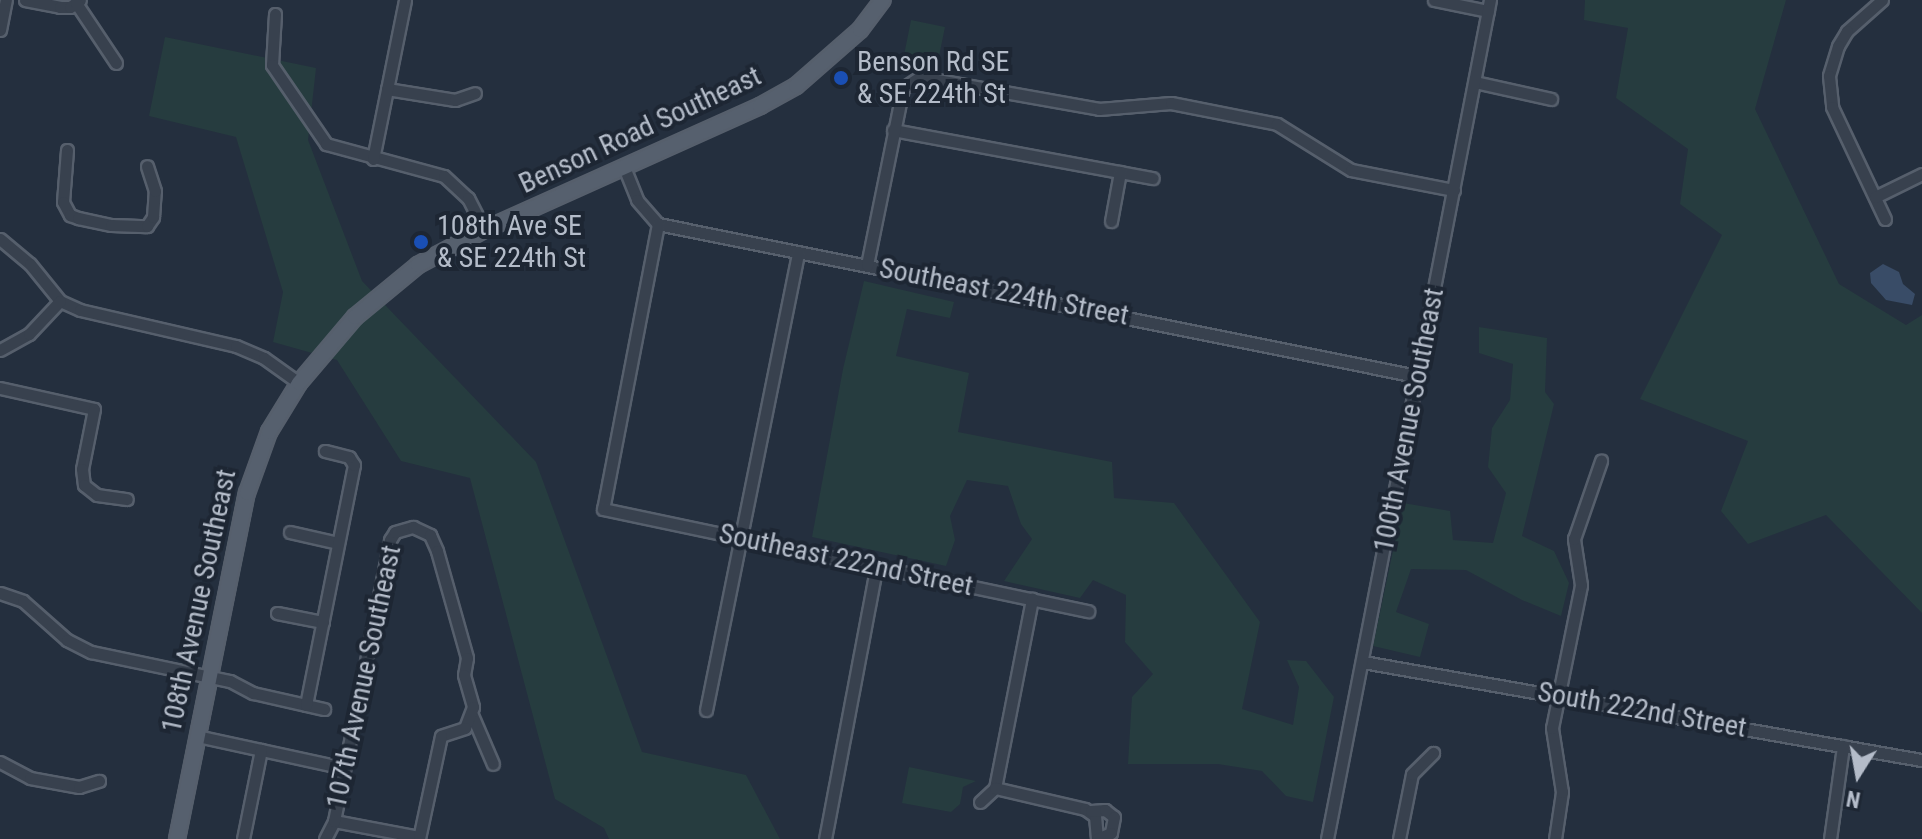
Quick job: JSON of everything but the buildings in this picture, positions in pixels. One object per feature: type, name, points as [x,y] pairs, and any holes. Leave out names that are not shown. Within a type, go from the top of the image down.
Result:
[{"type":"main road","name":"Benson Road Southeast","points":[[299,383],[385,289],[426,260],[484,230],[796,86],[860,30],[883,0]]},
{"type":"main road","name":"108th Avenue Southeast","points":[[177,839],[235,540],[256,461],[299,383]]},
{"type":"street","points":[[0,30],[6,0]]},
{"type":"street","points":[[25,0],[60,7],[78,2],[116,63]]},
{"type":"street","points":[[373,159],[405,0]]},
{"type":"street","points":[[1434,0],[1489,5]]},
{"type":"street","points":[[1882,0],[1847,31],[1835,53],[1829,76],[1832,107],[1885,219]]},
{"type":"street","name":"100th Avenue Southeast","points":[[1327,839],[1489,5]]},
{"type":"street","points":[[275,14],[272,65],[319,137],[337,150],[430,171],[453,181],[468,198],[484,230]]},
{"type":"street","points":[[867,265],[903,88],[913,78],[926,76],[1099,109],[1171,103],[1277,124],[1351,170],[1454,190]]},
{"type":"street","points":[[1475,82],[1551,99]]},
{"type":"street","points":[[387,89],[455,100],[475,93]]},
{"type":"street","points":[[893,130],[1153,178]]},
{"type":"street","points":[[67,150],[64,208],[78,218],[111,225],[139,228],[151,222],[155,191],[147,166]]},
{"type":"street","points":[[624,167],[637,200],[658,224]]},
{"type":"street","points":[[1111,221],[1120,172]]},
{"type":"street","points":[[1875,197],[1922,174]]},
{"type":"street","name":"Southeast 224th Street","points":[[658,224],[1416,376]]},
{"type":"street","name":"Southeast 222nd Street","points":[[658,224],[603,509],[1088,611]]},
{"type":"street","points":[[0,239],[15,248],[60,301],[101,317],[236,346],[264,358],[299,383]]},
{"type":"street","points":[[706,710],[798,252]]},
{"type":"street","points":[[0,350],[29,334],[60,301]]},
{"type":"street","points":[[0,388],[94,409],[82,469],[84,485],[97,495],[127,499]]},
{"type":"street","points":[[306,705],[354,465],[349,457],[325,451]]},
{"type":"street","points":[[1555,839],[1562,792],[1552,734],[1557,695],[1581,585],[1574,547],[1575,529],[1596,483],[1601,461]]},
{"type":"street","name":"107th Avenue Southeast","points":[[325,839],[334,821],[390,540],[395,532],[413,527],[430,535],[437,551],[467,658],[464,675],[473,707],[472,715]]},
{"type":"street","points":[[290,532],[338,543]]},
{"type":"street","points":[[825,839],[877,565]]},
{"type":"street","points":[[0,593],[23,601],[67,640],[91,652],[230,681],[253,693],[324,709]]},
{"type":"street","points":[[980,802],[995,788],[1032,599]]},
{"type":"street","points":[[277,613],[323,622]]},
{"type":"street","name":"South 222nd Street","points":[[1363,662],[1921,760]]},
{"type":"street","points":[[472,715],[493,764]]},
{"type":"street","points":[[334,821],[419,838],[441,736],[465,728],[472,715]]},
{"type":"street","points":[[197,736],[344,768]]},
{"type":"street","points":[[1830,839],[1843,746]]},
{"type":"street","points":[[243,839],[261,750]]},
{"type":"street","points":[[1399,839],[1412,774],[1433,753]]},
{"type":"street","points":[[0,762],[30,778],[79,787],[99,781]]},
{"type":"street","points":[[995,788],[1094,816],[1105,810],[1114,817],[1111,833],[1097,839],[1094,816]]},
{"type":"green space","points":[[1585,0],[1786,0],[1755,109],[1839,284],[1906,325],[1922,315],[1922,613],[1826,515],[1748,544],[1721,511],[1748,441],[1640,399],[1722,235],[1680,204],[1688,149],[1616,98],[1628,28],[1584,20]]},
{"type":"green space","points":[[911,20],[945,27],[937,66],[918,62],[902,65]]},
{"type":"green space","points":[[165,37],[316,68],[308,140],[362,281],[536,462],[642,752],[746,775],[780,839],[609,839],[604,828],[555,799],[470,478],[401,461],[337,360],[273,342],[283,292],[236,137],[149,116]]},
{"type":"green space","points":[[864,281],[954,302],[950,318],[907,309],[896,356],[969,373],[958,432],[1112,462],[1114,498],[1174,503],[1260,622],[1242,709],[1293,725],[1299,687],[1287,660],[1306,661],[1334,697],[1313,802],[1286,796],[1262,771],[1218,764],[1128,764],[1132,697],[1153,674],[1125,642],[1126,595],[1093,580],[1080,598],[1004,581],[1032,539],[1021,524],[1008,486],[967,480],[950,516],[955,540],[946,566],[812,537],[843,369]]},
{"type":"green space","points":[[1479,327],[1547,338],[1545,392],[1554,404],[1522,536],[1554,551],[1569,583],[1561,616],[1522,600],[1466,570],[1411,569],[1396,612],[1429,624],[1420,657],[1373,646],[1403,503],[1450,511],[1453,540],[1493,543],[1506,493],[1488,467],[1492,428],[1510,400],[1513,364],[1479,353]]},
{"type":"green space","points":[[909,767],[976,781],[963,787],[960,804],[951,812],[902,803]]},
{"type":"water","points":[[1883,264],[1899,272],[1903,284],[1915,294],[1912,305],[1886,300],[1871,283],[1870,273]]},
{"type":"place","name":"Benson Rd SE & SE 224th St","points":[[841,78]]},
{"type":"place","name":"108th Ave SE & SE 224th St","points":[[421,242]]}]
